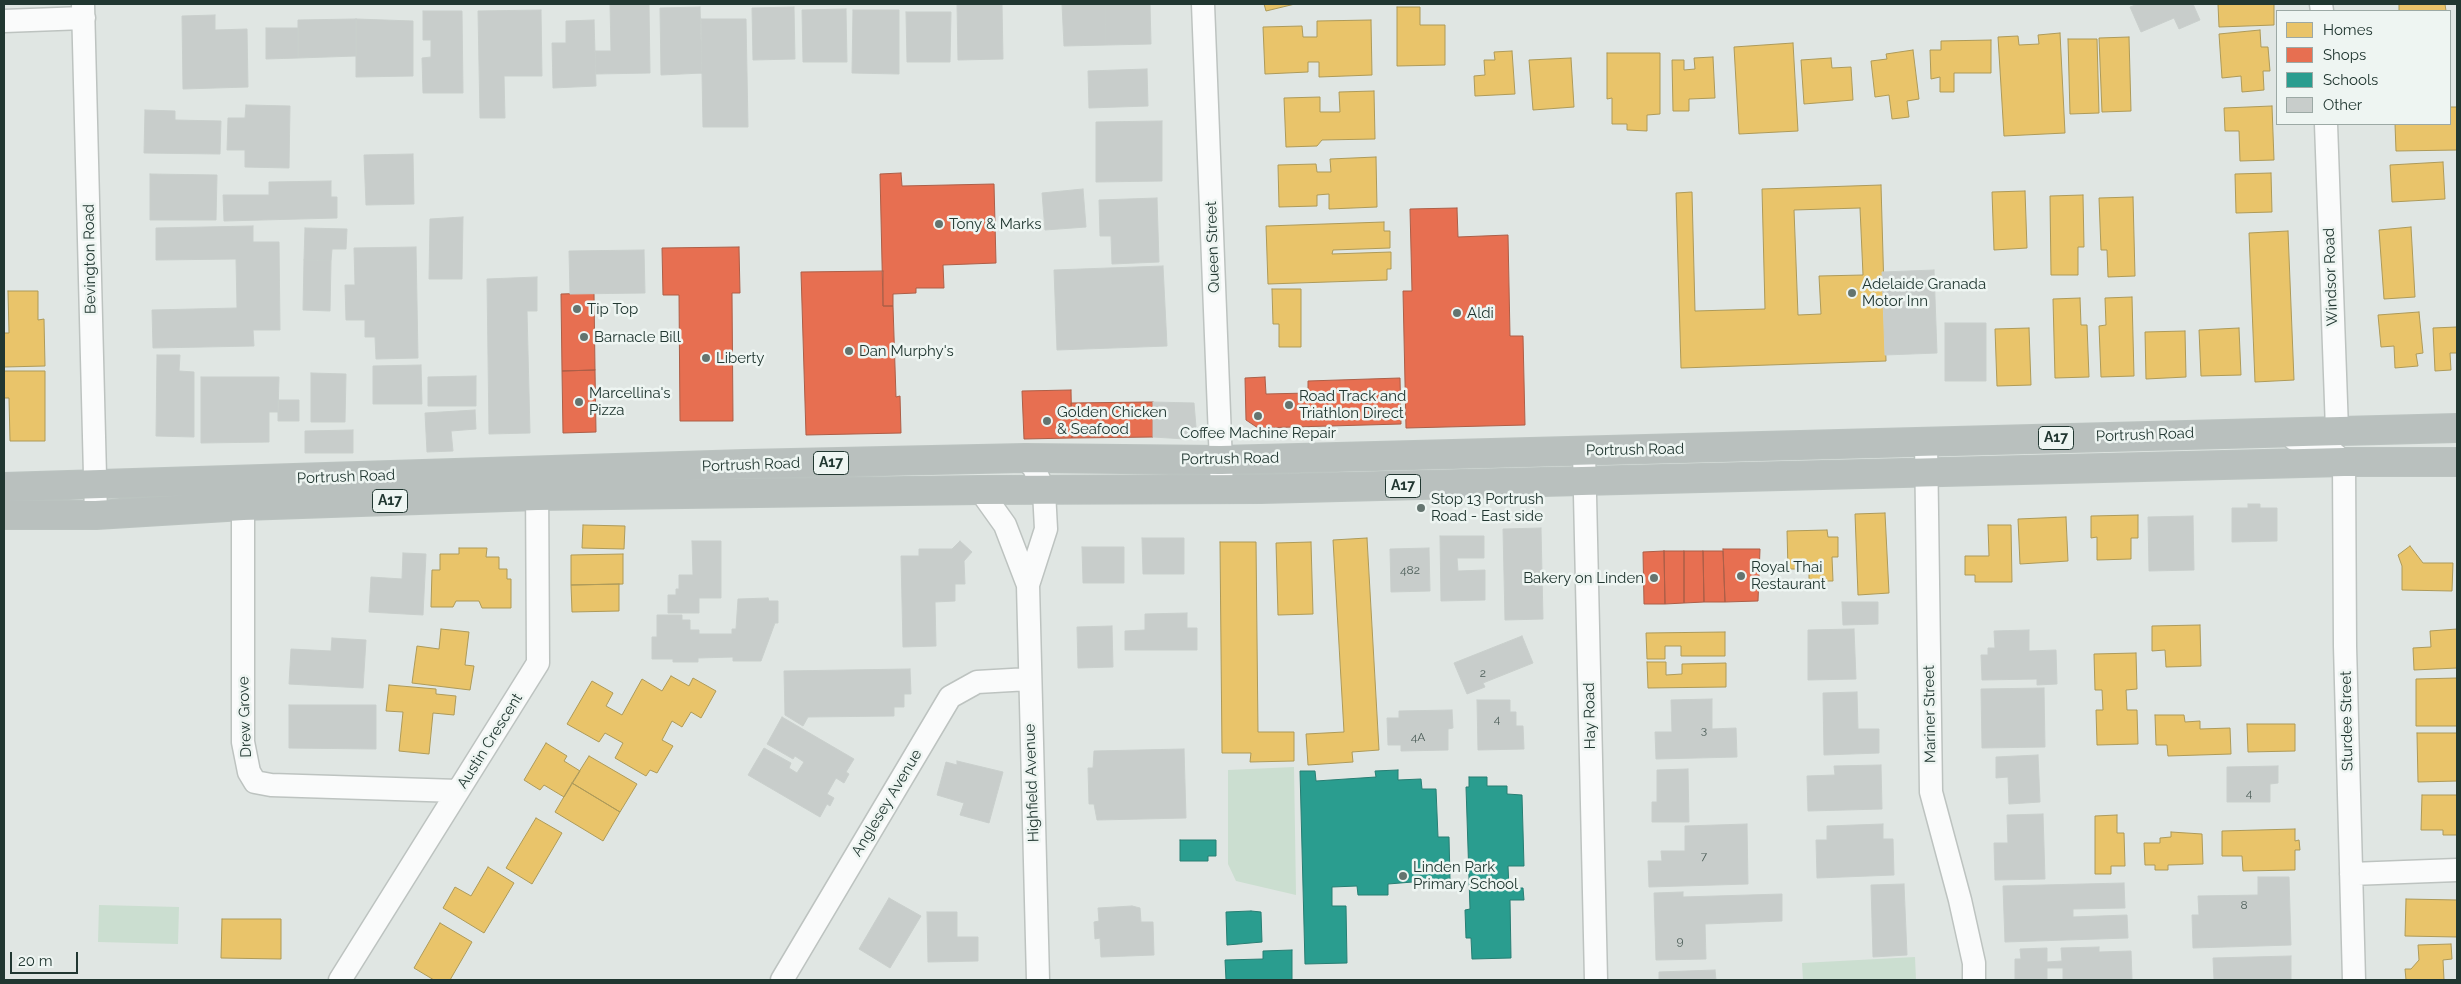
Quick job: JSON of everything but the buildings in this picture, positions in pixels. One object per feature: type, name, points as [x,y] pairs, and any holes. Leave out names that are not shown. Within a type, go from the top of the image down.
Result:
[{"type":"highway","name":"Portrush Road","points":[[4,515],[96,515],[537,484],[1025,458],[1222,460],[2238,432],[2457,428]]},
{"type":"highway","points":[[2344,462],[2368,440],[2392,429]]},
{"type":"highway","name":"Portrush Road","points":[[4,487],[96,484],[537,484],[1044,491],[1585,482],[2344,462],[2457,462]]},
{"type":"street","name":"Queen Street","points":[[1203,4],[1222,489]]},
{"type":"street","points":[[4,20],[84,11]]},
{"type":"street","name":"Bevington Road","points":[[84,11],[96,515]]},
{"type":"street","name":"Windsor Road","points":[[2326,125],[2337,430]]},
{"type":"street","points":[[2238,432],[2312,441],[2326,447],[2344,462]]},
{"type":"street","name":"Mariner Street","points":[[1926,442],[1931,792],[1960,900],[1974,963],[1974,980]]},
{"type":"street","name":"Hay Road","points":[[1584,451],[1596,980]]},
{"type":"street","name":"Highfield Avenue","points":[[1025,458],[1034,468],[1044,491],[1046,529],[1028,585],[1038,980]]},
{"type":"street","name":"Sturdee Street","points":[[2344,462],[2345,646],[2354,980]]},
{"type":"street","name":"Austin Crescent","points":[[340,980],[538,663],[537,484]]},
{"type":"street","name":"Highfield Avenue","points":[[980,490],[1005,525],[1028,585]]},
{"type":"street","name":"Drew Grove","points":[[243,506],[243,742],[249,772],[255,782],[271,785],[458,792]]},
{"type":"street","name":"Anglesey Avenue","points":[[782,980],[950,697],[977,682],[1029,679]]},
{"type":"street","points":[[2351,874],[2457,870]]},
{"type":"green space","points":[[1294,767],[1296,895],[1236,881],[1228,864],[1228,770]]},
{"type":"green space","points":[[99,905],[179,907],[178,944],[98,942]]},
{"type":"green space","points":[[1915,957],[1916,980],[1803,980],[1802,963]]},
{"type":"place","name":"Tony & Marks","points":[[939,224]]},
{"type":"place","name":"Adelaide Granada Motor Inn","points":[[1852,293]]},
{"type":"place","name":"Tip Top","points":[[577,309]]},
{"type":"place","name":"Aldi","points":[[1457,313]]},
{"type":"place","name":"Barnacle Bill","points":[[584,337]]},
{"type":"place","name":"Dan Murphy's","points":[[849,351]]},
{"type":"place","name":"Liberty","points":[[706,358]]},
{"type":"place","name":"Marcellina's Pizza","points":[[579,402]]},
{"type":"place","name":"Road Track and Triathlon Direct","points":[[1289,405]]},
{"type":"place","name":"Coffee Machine Repair","points":[[1258,416]]},
{"type":"place","name":"Golden Chicken & Seafood","points":[[1047,421]]},
{"type":"place","name":"Stop 13 Portrush Road - East side","points":[[1421,508]]},
{"type":"place","name":"Royal Thai Restaurant","points":[[1741,576]]},
{"type":"place","name":"Bakery on Linden","points":[[1654,578]]},
{"type":"place","name":"Linden Park Primary School","points":[[1403,876]]}]
